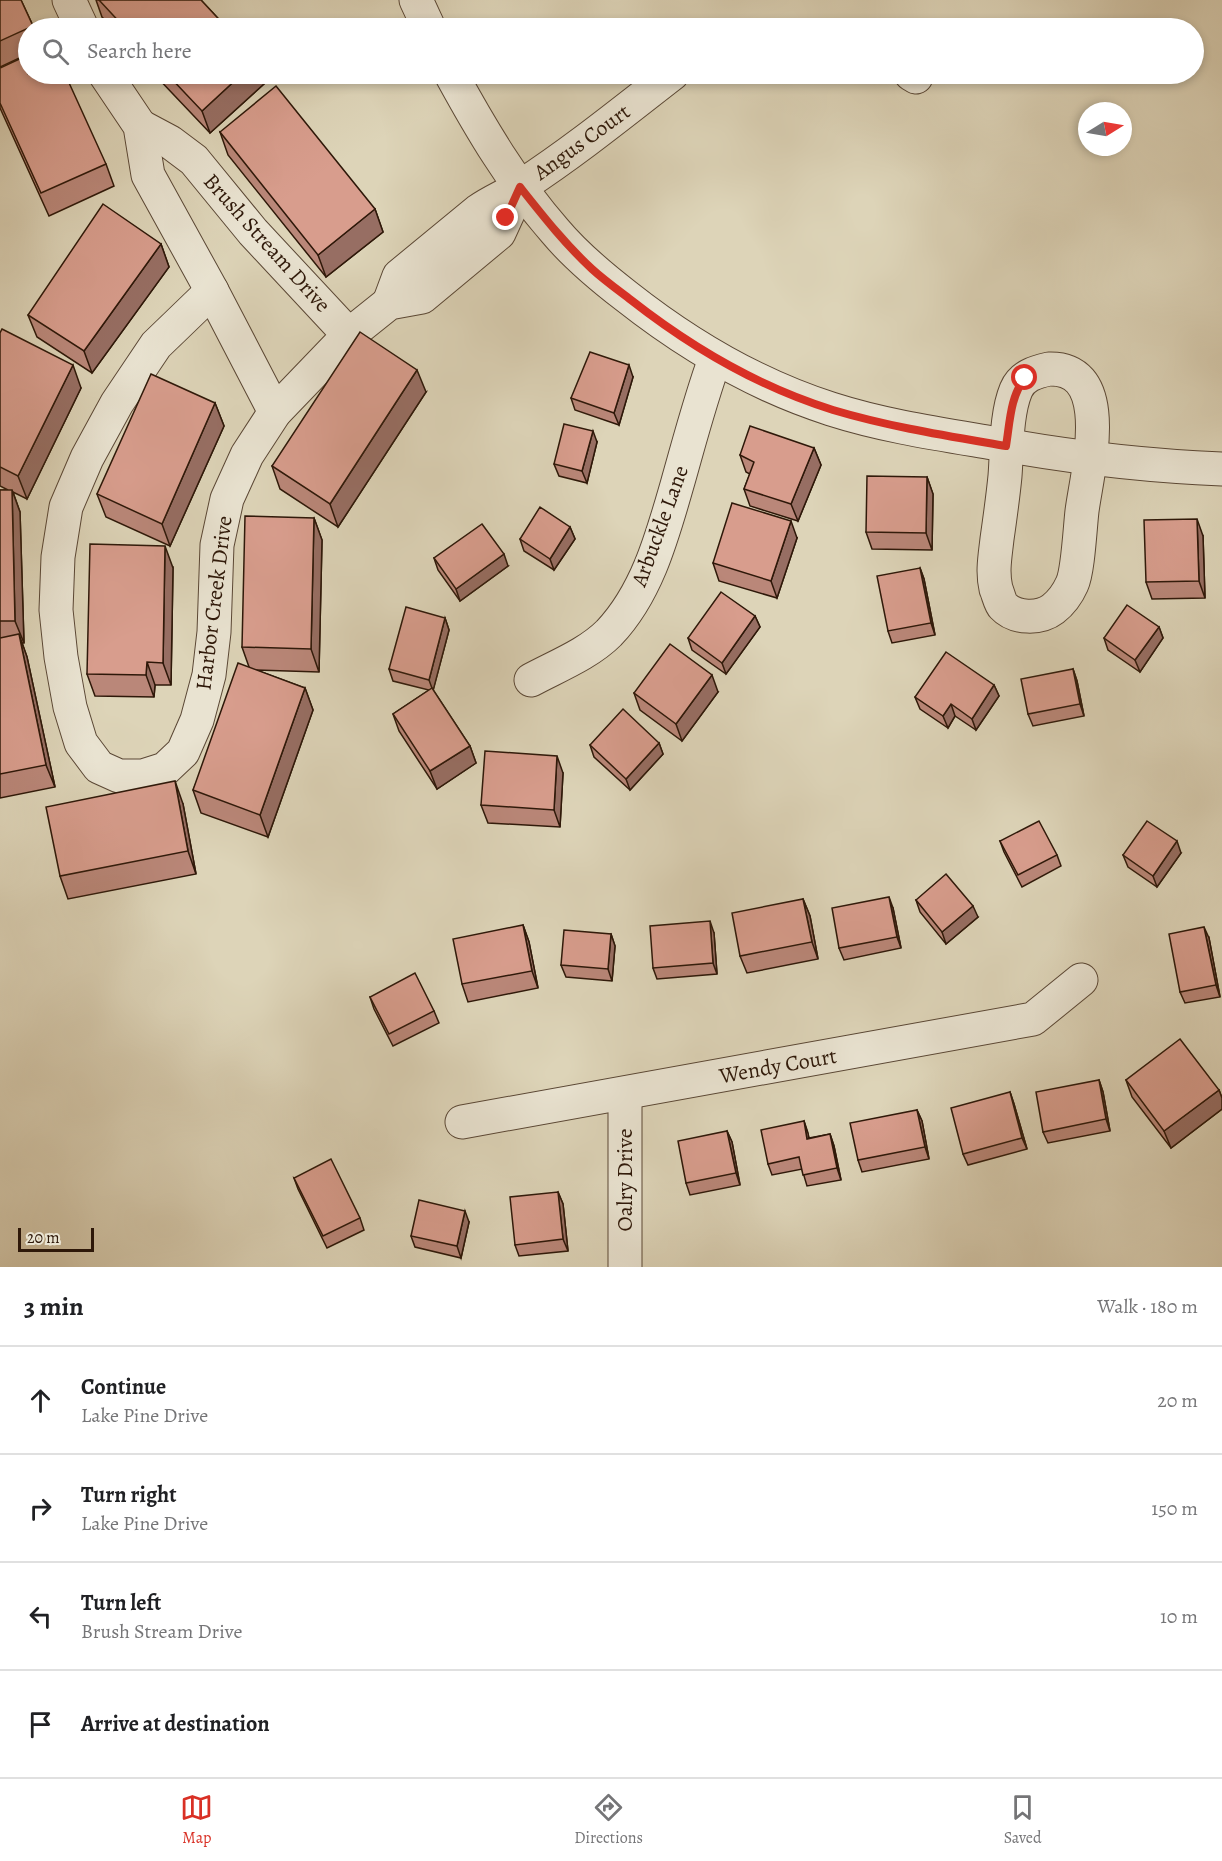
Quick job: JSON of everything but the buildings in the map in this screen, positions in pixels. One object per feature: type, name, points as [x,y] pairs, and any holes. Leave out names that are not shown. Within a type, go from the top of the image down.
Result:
[{"type":"street","points":[[69,0],[77,18]]},
{"type":"street","points":[[416,0],[424,18]]},
{"type":"street","name":"Brush Stream Drive","points":[[112,84],[140,126],[148,175],[275,412]]},
{"type":"street","points":[[456,84],[480,127],[520,187],[555,231],[593,271],[654,318],[715,359],[798,398],[833,410],[902,428],[1090,459],[1222,469]]},
{"type":"street","name":"Angus Court","points":[[520,187],[610,123],[659,84]]},
{"type":"street","name":"Brush Stream Drive","points":[[140,126],[170,142],[194,160],[253,232],[350,335]]},
{"type":"street","points":[[350,335],[389,303],[399,276],[478,211],[520,187]]},
{"type":"street","name":"Harbor Creek Drive","points":[[212,291],[156,345],[117,403],[87,458],[66,507],[58,557],[56,610],[70,707],[81,743],[99,767],[119,776],[143,776],[165,769],[183,752],[197,720],[209,675],[214,632],[217,545],[226,499],[247,455],[275,412],[350,335]]},
{"type":"street","name":"Arbuckle Lane","points":[[531,680],[586,651],[607,635],[627,612],[650,568],[666,522],[715,359]]},
{"type":"street","points":[[1061,369],[1075,376],[1083,385],[1093,413],[1090,459],[1074,581],[1064,599],[1052,611],[1033,617],[1018,615],[1003,606],[996,589],[993,567],[1005,476],[1006,446],[1012,404],[1017,389],[1025,378],[1034,372],[1061,369]]},
{"type":"street","name":"Wendy Court","points":[[462,1122],[1033,1019],[1081,980]]},
{"type":"street","name":"Oalry Drive","points":[[625,1094],[625,1267]]},
{"type":"route","points":[[506,218],[520,187],[555,231],[593,271],[654,318],[715,359],[798,398],[833,410],[902,428],[1006,446],[1012,404],[1017,389],[1025,378]]}]
